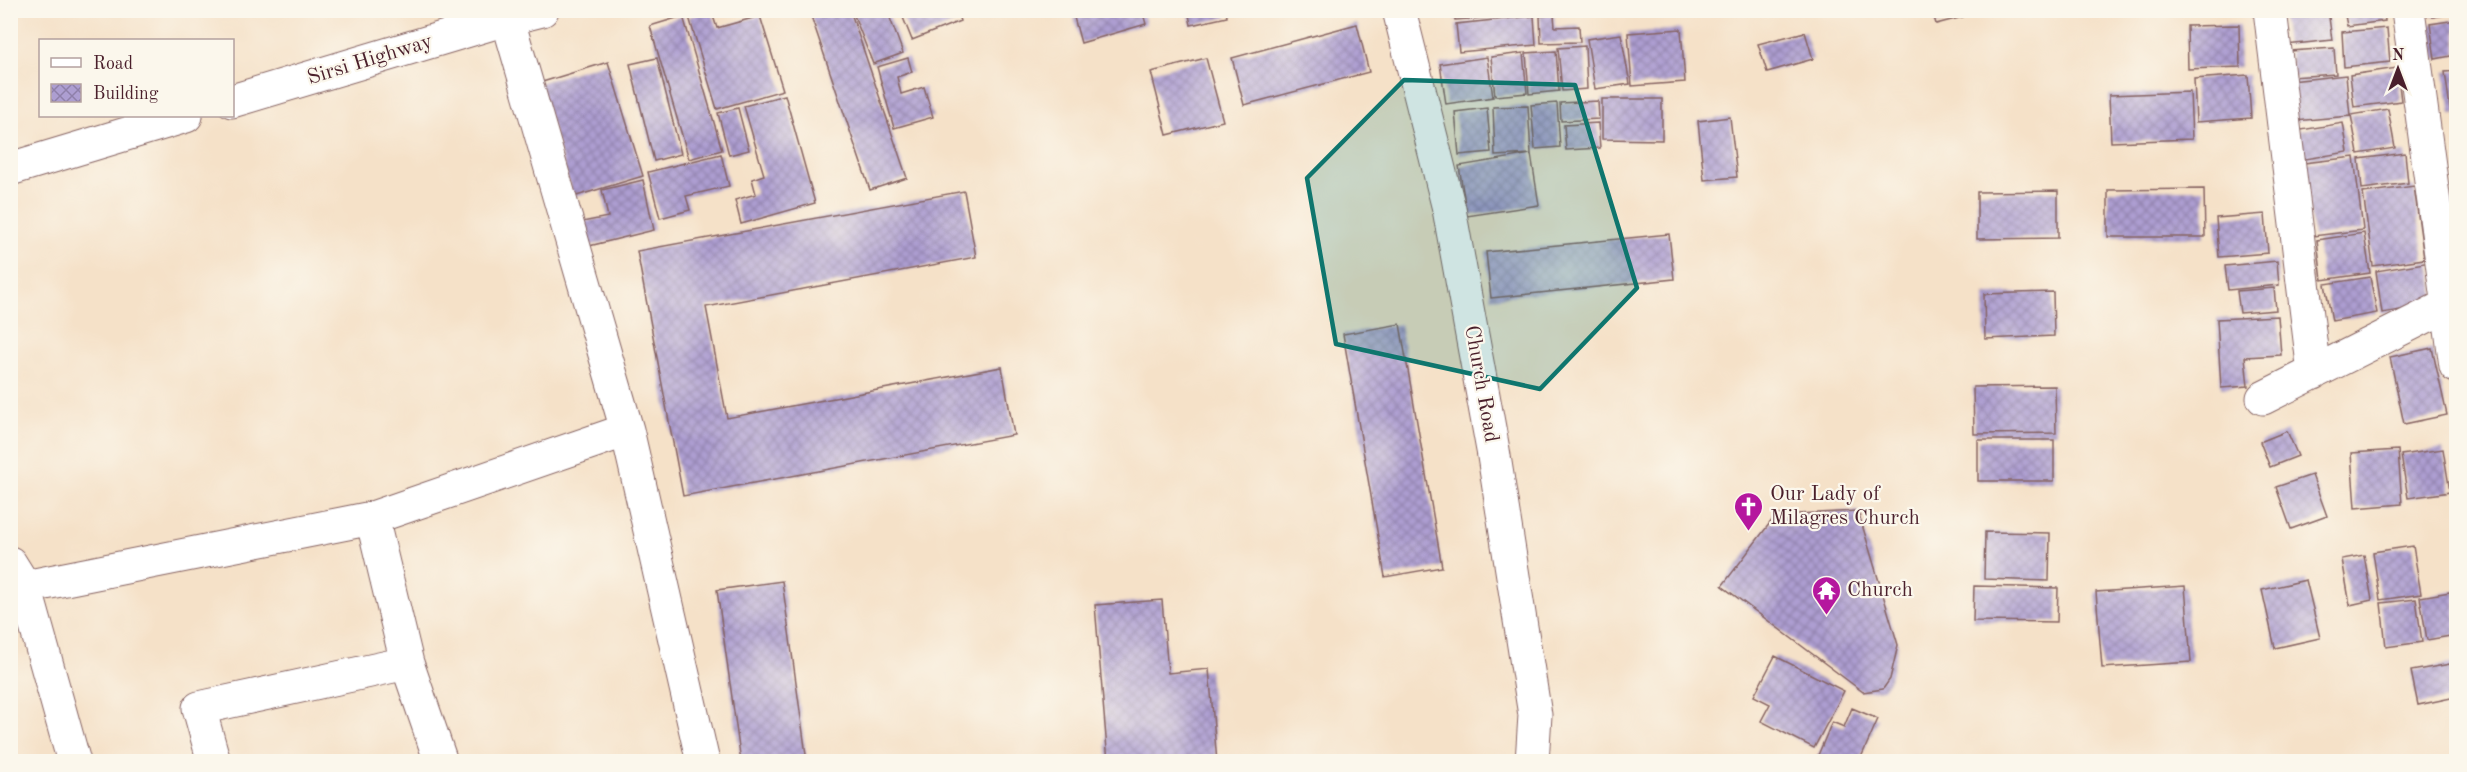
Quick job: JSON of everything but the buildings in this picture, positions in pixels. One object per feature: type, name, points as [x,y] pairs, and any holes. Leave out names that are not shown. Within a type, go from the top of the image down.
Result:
[{"type":"street","name":"Sirsi Highway","points":[[234,100],[506,14],[542,10]]},
{"type":"street","name":"Church Road","points":[[1399,10],[1449,210],[1488,427],[1534,715],[1532,762]]},
{"type":"street","points":[[2270,10],[2314,373]]},
{"type":"street","points":[[2408,10],[2452,303],[2457,366]]},
{"type":"street","points":[[506,14],[627,430],[704,762]]},
{"type":"street","points":[[10,169],[183,117]]},
{"type":"street","points":[[2263,398],[2452,303]]},
{"type":"street","points":[[74,762],[18,575],[372,518],[627,430]]},
{"type":"street","points":[[372,518],[408,663],[441,762]]},
{"type":"street","points":[[214,762],[199,708],[408,663]]},
{"type":"highlighted area","points":[[1404,80],[1575,85],[1637,288],[1540,389],[1336,344],[1307,178]]},
{"type":"place","name":"Our Lady of Milagres Church","points":[[1749,532]]},
{"type":"place","name":"Church","points":[[1826,616]]}]
